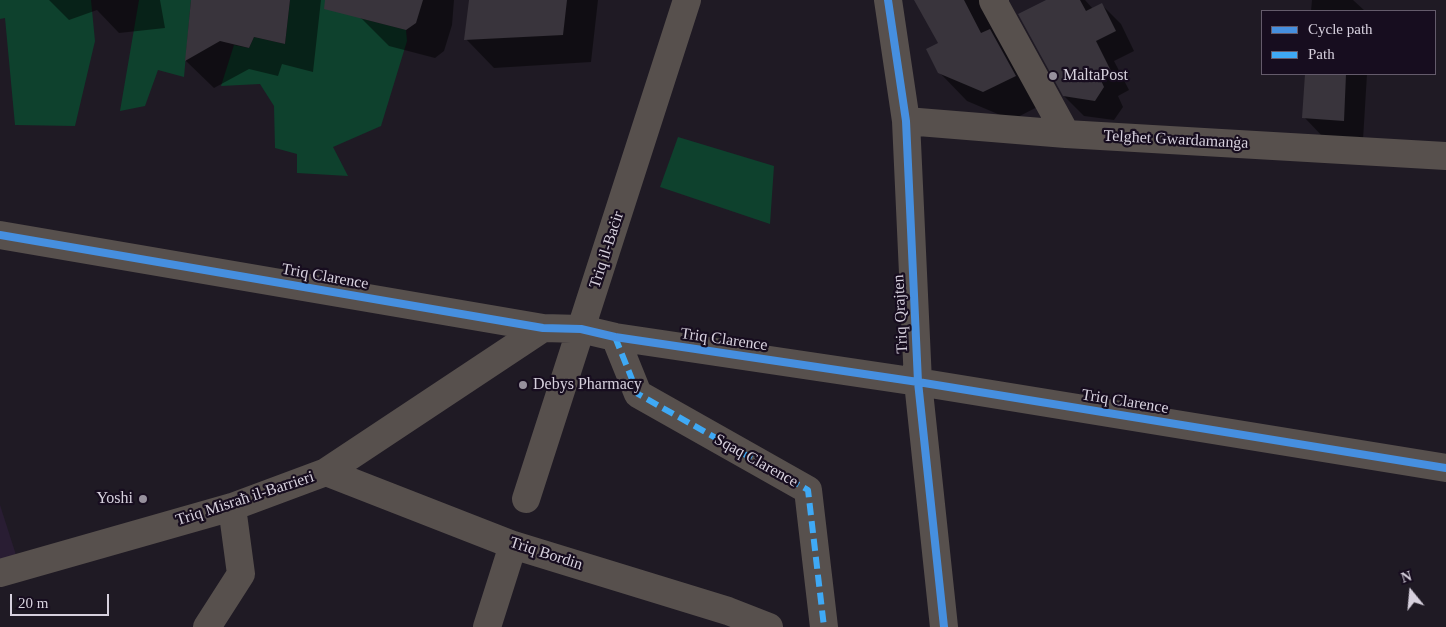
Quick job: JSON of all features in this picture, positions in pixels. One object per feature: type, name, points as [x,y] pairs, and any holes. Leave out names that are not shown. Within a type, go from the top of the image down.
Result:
[{"type":"street","name":"Triq il-Baċir","points":[[526,500],[687,0]]},
{"type":"street","name":"Triq Qrajten","points":[[888,0],[906,121],[918,382],[944,627]]},
{"type":"street","points":[[995,0],[993,1],[1066,134]]},
{"type":"street","name":"Telgħet Gwardamanġa","points":[[906,121],[1066,134],[1446,156]]},
{"type":"street","name":"Triq Clarence","points":[[0,235],[543,328],[581,330],[615,337],[918,382],[1446,468]]},
{"type":"street","name":"Triq Misraħ il-Barrieri","points":[[0,573],[232,507],[326,472],[543,328]]},
{"type":"street","name":"Sqaq Clarence","points":[[615,337],[638,394],[808,490],[824,627]]},
{"type":"street","name":"Triq Bordin","points":[[326,472],[513,545],[726,619],[769,627]]},
{"type":"street","points":[[207,627],[241,574],[232,507]]},
{"type":"street","points":[[487,627],[513,545]]},
{"type":"shaded area","points":[[0,505],[17,558],[0,563]]},
{"type":"green space","points":[[0,0],[91,0],[95,41],[75,126],[15,125],[5,18],[0,19]]},
{"type":"green space","points":[[139,0],[191,0],[184,77],[158,70],[145,106],[120,111]]},
{"type":"green space","points":[[290,0],[362,0],[360,18],[406,30],[407,41],[381,126],[333,147],[348,176],[297,173],[297,154],[275,148],[274,106],[260,84],[221,86],[234,45],[249,48],[254,37],[285,44]]},
{"type":"green space","points":[[678,137],[774,166],[770,224],[660,187]]},
{"type":"building","points":[[191,0],[290,0],[285,44],[254,37],[249,48],[220,41],[185,61]]},
{"type":"building","points":[[325,0],[423,0],[416,23],[406,30],[324,9]]},
{"type":"building","points":[[469,0],[567,0],[563,35],[464,40]]},
{"type":"building","points":[[914,0],[964,0],[981,33],[990,29],[1016,76],[983,92],[938,73],[926,49],[938,43]]},
{"type":"building","points":[[1046,0],[1080,0],[1086,11],[1102,3],[1116,31],[1096,41],[1111,71],[1099,76],[1104,87],[1095,101],[1063,96],[1018,14]]},
{"type":"building","points":[[1305,75],[1346,75],[1344,121],[1302,118]]},
{"type":"marked path","points":[[615,337],[638,394],[808,490],[824,627]]},
{"type":"cycle path","points":[[888,0],[906,121],[918,382],[944,627]]},
{"type":"cycle path","points":[[0,235],[543,328],[581,329],[615,337],[918,382],[1446,468]]},
{"type":"place","name":"MaltaPost","points":[[1053,76]]},
{"type":"place","name":"Debys Pharmacy","points":[[523,385]]},
{"type":"place","name":"Yoshi","points":[[143,499]]}]
